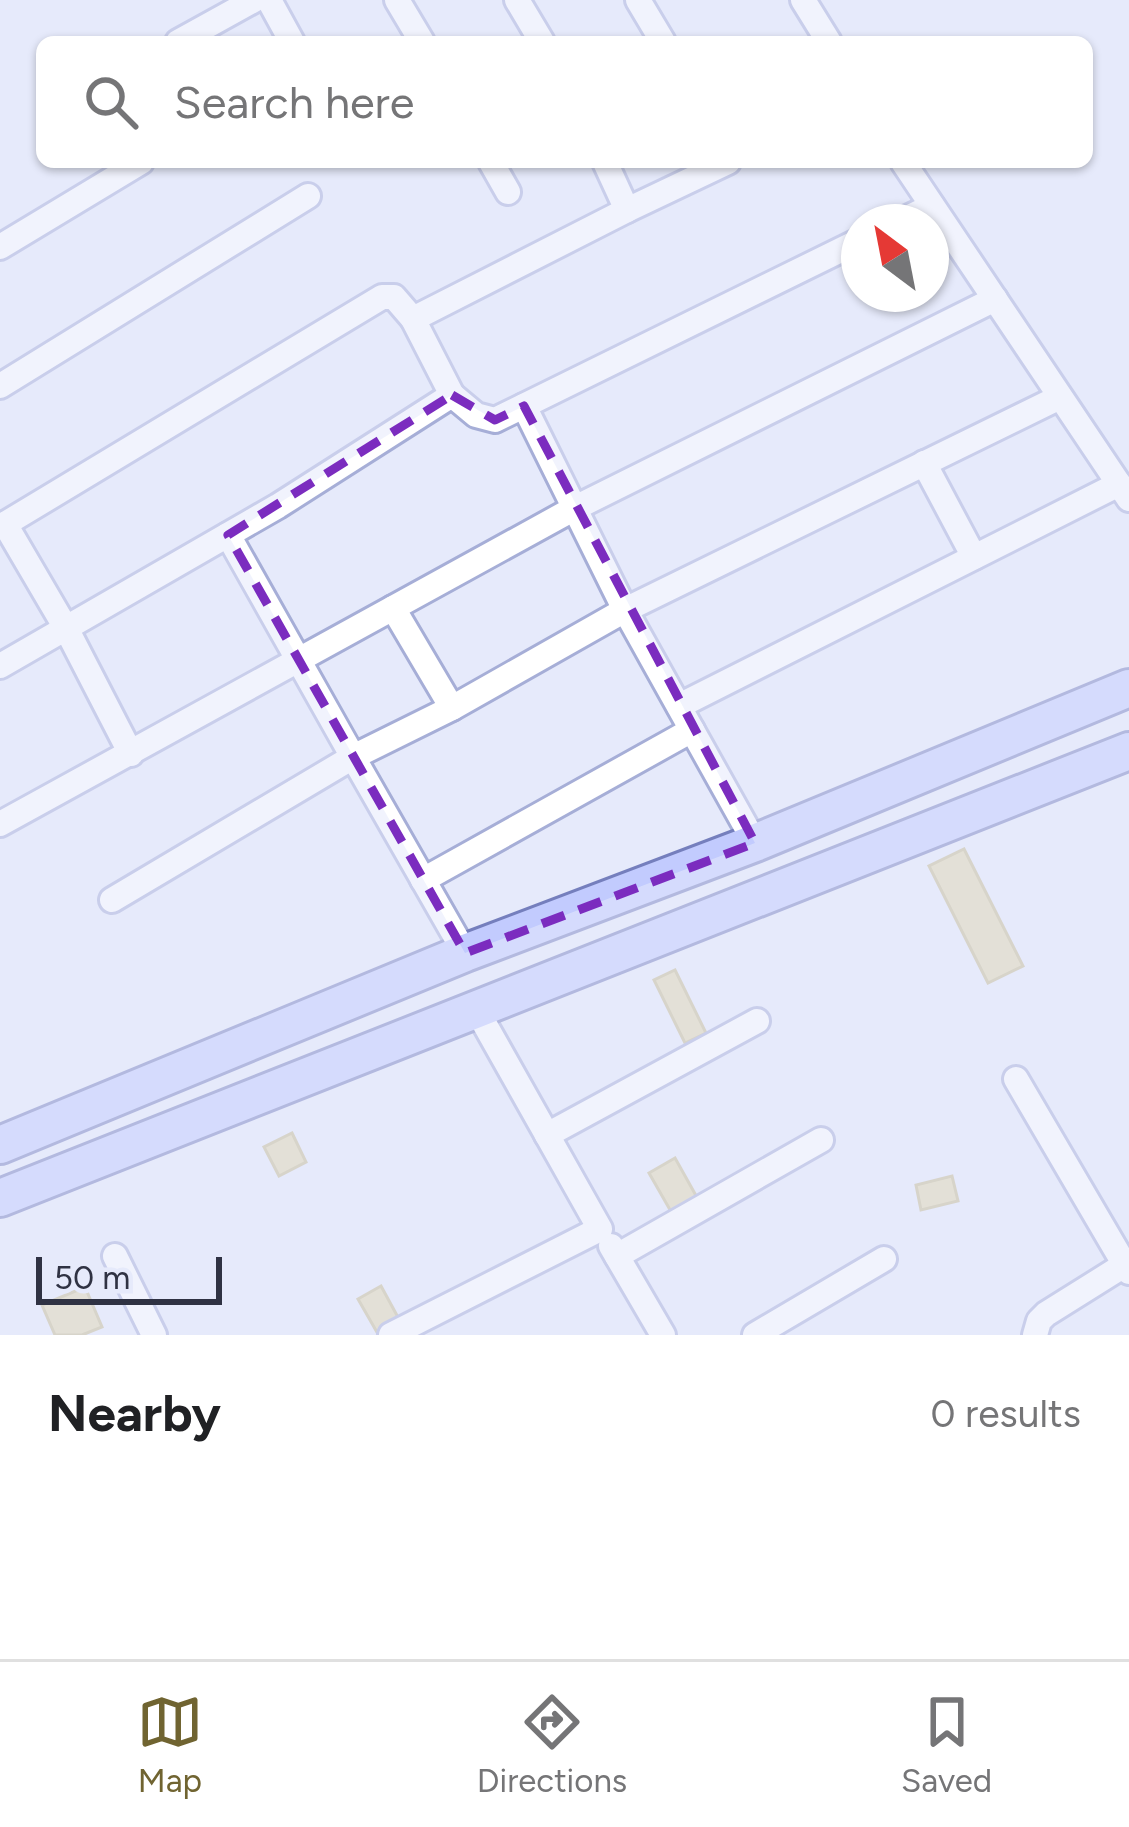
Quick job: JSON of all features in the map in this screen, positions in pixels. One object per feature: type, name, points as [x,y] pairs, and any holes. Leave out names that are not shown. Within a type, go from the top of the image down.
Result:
[{"type":"main road","points":[[0,1145],[1129,688]]},
{"type":"main road","points":[[0,1198],[1129,751]]},
{"type":"street","points":[[189,36],[254,0]]},
{"type":"street","points":[[269,0],[289,36]]},
{"type":"street","points":[[398,0],[419,36]]},
{"type":"street","points":[[517,0],[538,36]]},
{"type":"street","points":[[638,0],[659,36]]},
{"type":"street","points":[[803,0],[825,36]]},
{"type":"street","points":[[0,248],[131,168]]},
{"type":"street","points":[[494,168],[508,192]]},
{"type":"street","points":[[608,168],[627,210]]},
{"type":"street","points":[[413,319],[715,168]]},
{"type":"street","points":[[907,168],[931,204]]},
{"type":"street","points":[[0,386],[308,196]]},
{"type":"street","points":[[679,706],[974,557],[1124,491],[949,232]]},
{"type":"street","points":[[131,754],[67,630],[2,526],[382,297],[394,297],[413,319],[452,395],[476,415],[495,420],[841,250]]},
{"type":"street","points":[[0,824],[575,508],[994,299]]},
{"type":"street","points":[[0,666],[228,535],[452,395]]},
{"type":"street","points":[[112,900],[353,757],[452,708],[625,610],[1060,397]]},
{"type":"street","points":[[524,406],[625,610],[755,843]]},
{"type":"street","points":[[924,463],[974,557]]},
{"type":"street","points":[[228,535],[465,953]]},
{"type":"street","points":[[393,608],[452,708]]},
{"type":"street","points":[[423,880],[692,730]]},
{"type":"street","points":[[475,1007],[663,1335]]},
{"type":"street","points":[[548,1135],[758,1021]]},
{"type":"street","points":[[1016,1079],[1128,1267],[1046,1314],[1035,1335]]},
{"type":"street","points":[[617,1256],[820,1140]]},
{"type":"street","points":[[391,1335],[600,1229]]},
{"type":"street","points":[[115,1256],[154,1335]]},
{"type":"street","points":[[755,1335],[884,1258]]},
{"type":"highlighted area","points":[[452,395],[495,420],[524,406],[755,843],[465,953],[228,535]]},
{"type":"building","points":[[964,849],[1023,966],[988,983],[929,866]]},
{"type":"building","points":[[675,970],[706,1033],[685,1043],[654,980]]},
{"type":"building","points":[[292,1133],[306,1162],[279,1176],[264,1147]]},
{"type":"building","points":[[675,1158],[699,1201],[673,1215],[649,1173]]},
{"type":"building","points":[[952,1176],[958,1201],[921,1210],[916,1185]]},
{"type":"building","points":[[381,1286],[400,1321],[378,1334],[358,1299]]},
{"type":"building","points":[[85,1287],[102,1327],[82,1335],[55,1335],[42,1305]]}]
